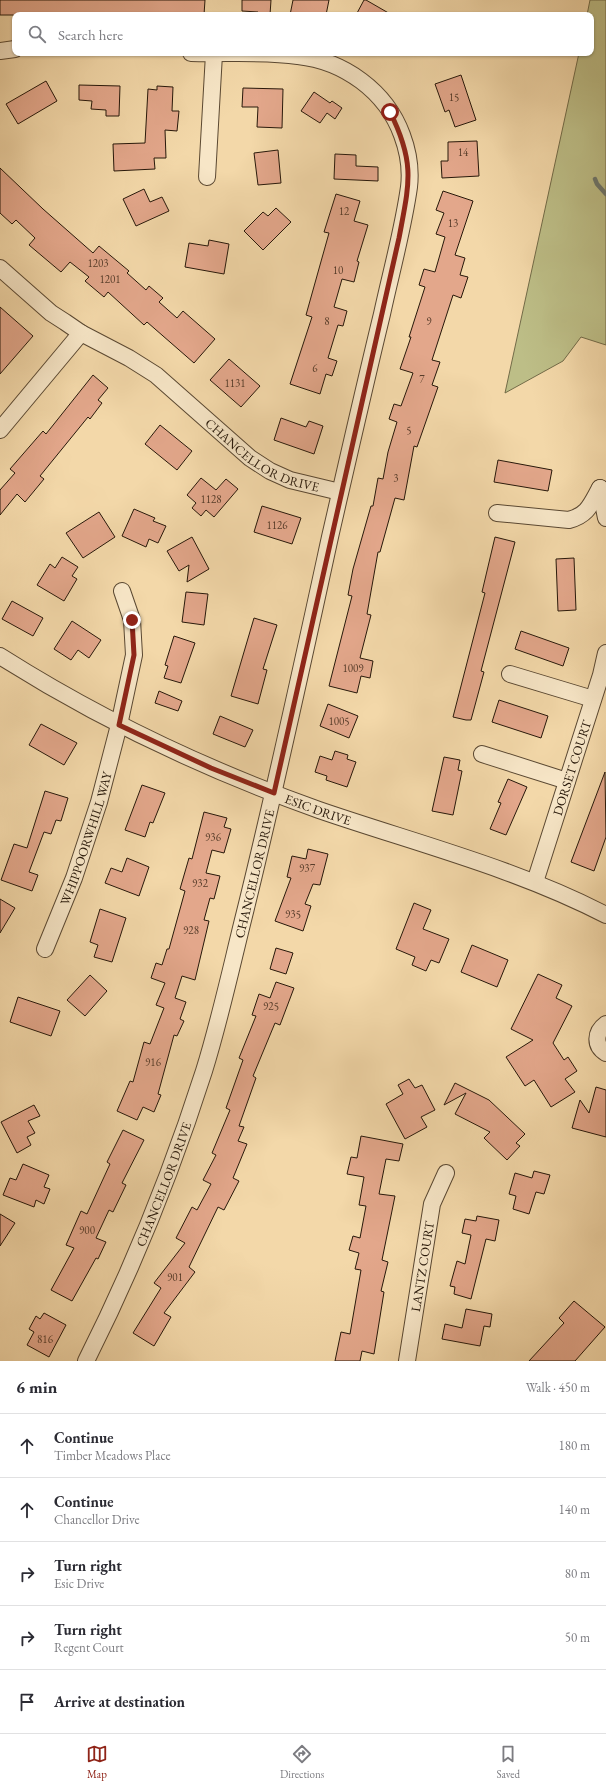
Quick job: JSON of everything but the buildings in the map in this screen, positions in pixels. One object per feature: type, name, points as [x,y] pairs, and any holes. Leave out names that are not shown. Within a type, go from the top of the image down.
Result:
[{"type":"street","points":[[0,51],[12,49]]},
{"type":"street","points":[[207,177],[214,56]]},
{"type":"street","points":[[301,56],[336,65],[375,92],[390,112],[401,133],[409,167],[409,184],[405,207],[340,492]]},
{"type":"street","name":"CHANCELLOR DRIVE","points":[[0,268],[52,313],[81,333],[129,358],[156,375],[250,458],[270,471],[290,480],[340,492],[274,793],[204,1070],[158,1201],[122,1286],[86,1361]]},
{"type":"street","points":[[0,430],[81,333]]},
{"type":"street","points":[[497,513],[569,520],[580,517],[588,510],[600,488],[606,518]]},
{"type":"street","name":"WHIPPOORWHILL WAY","points":[[45,949],[74,878],[98,802],[119,725],[134,655],[132,620],[122,591]]},
{"type":"street","name":"DORSET COURT","points":[[534,882],[593,699],[606,653]]},
{"type":"street","name":"ESIC DRIVE","points":[[0,656],[54,690],[119,725],[211,768],[274,793],[428,844],[534,882],[606,915]]},
{"type":"street","points":[[510,674],[593,699]]},
{"type":"street","points":[[482,754],[567,781]]},
{"type":"street","points":[[606,1024],[602,1027],[597,1037],[600,1048],[606,1053]]},
{"type":"street","name":"LANTZ COURT","points":[[407,1361],[432,1204],[446,1173]]},
{"type":"green space","points":[[590,0],[606,0],[606,345],[581,337],[563,361],[505,393],[578,56],[594,56],[594,12],[588,12]]},
{"type":"waterway","points":[[595,179],[597,184],[606,194]]},
{"type":"route","points":[[132,620],[134,655],[119,725],[211,768],[274,793],[340,492],[399,238],[409,184],[407,152],[401,133],[390,112]]}]
